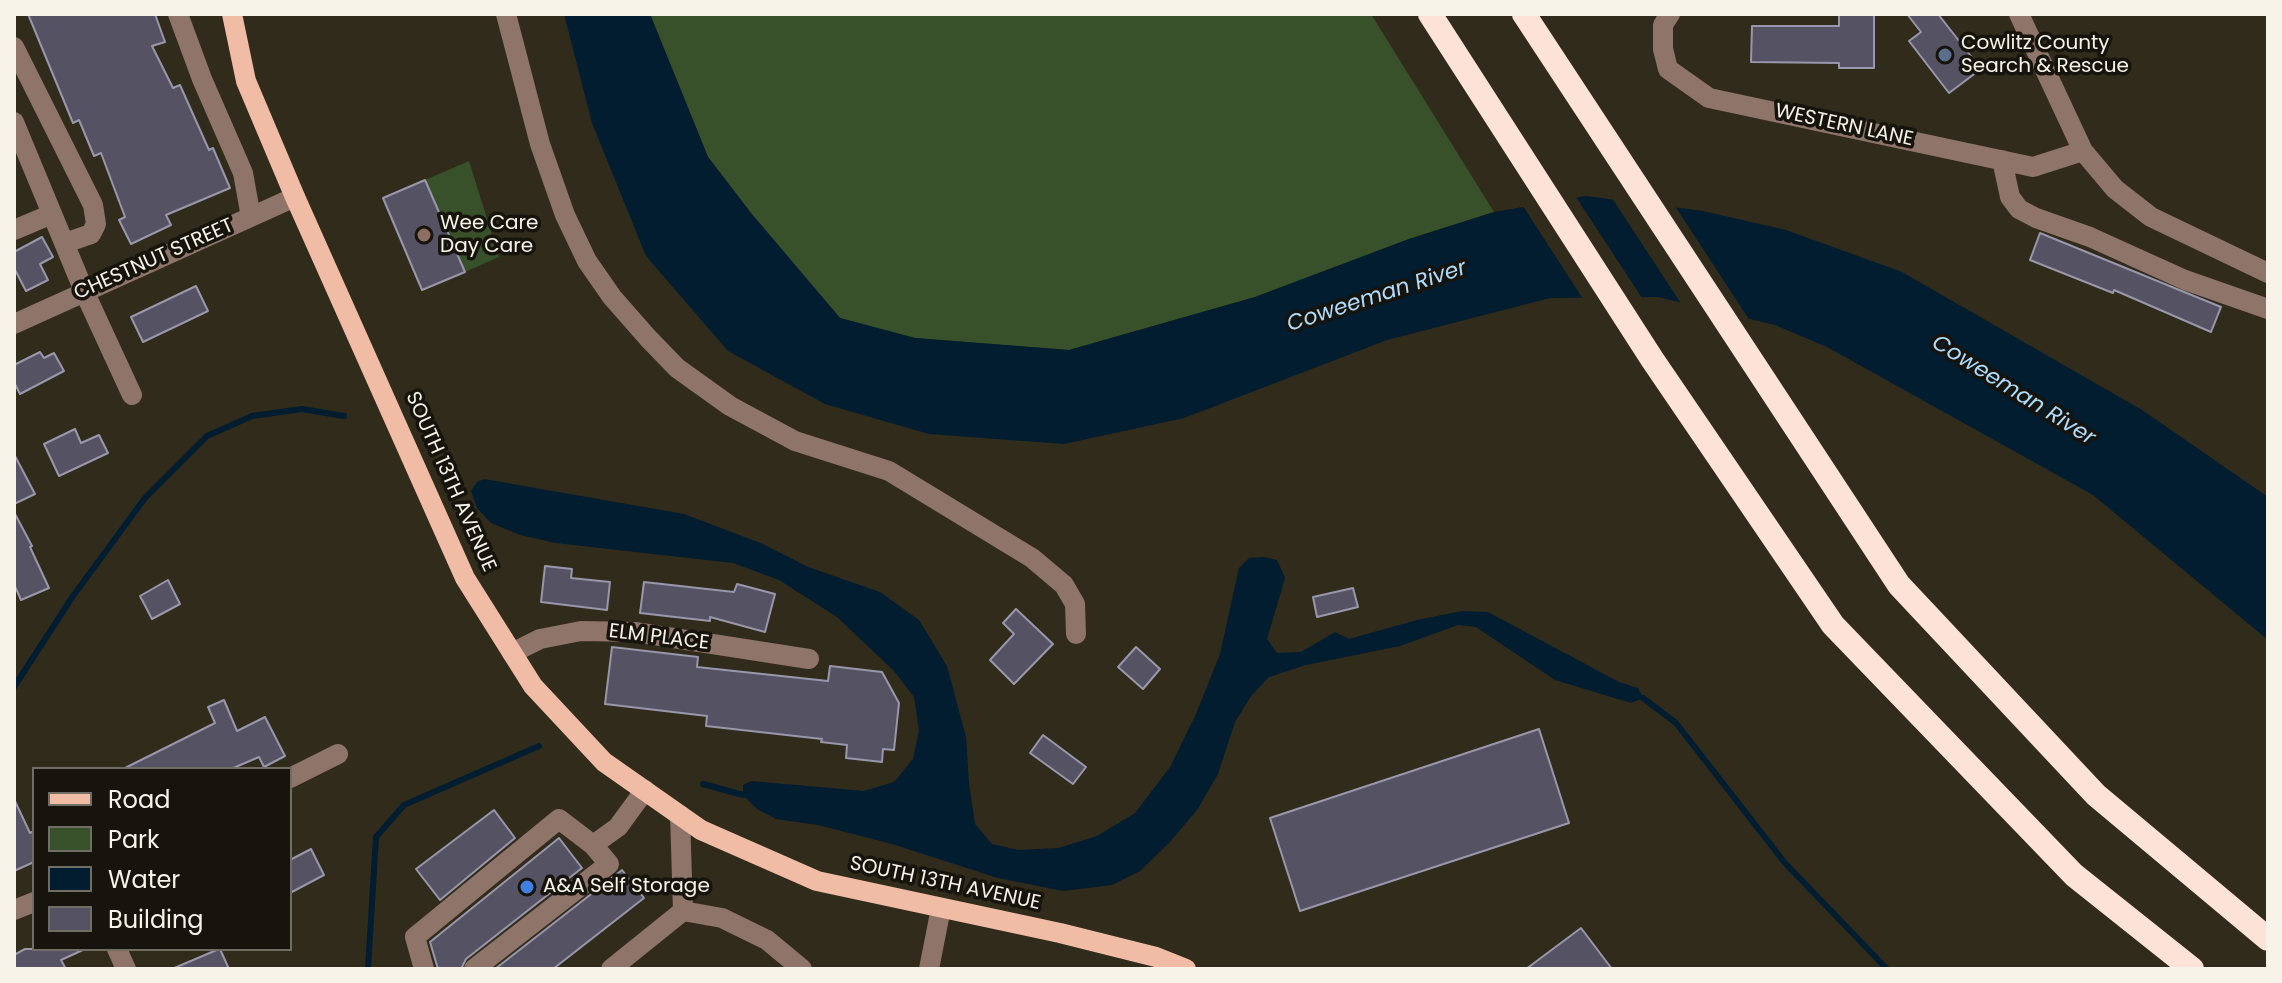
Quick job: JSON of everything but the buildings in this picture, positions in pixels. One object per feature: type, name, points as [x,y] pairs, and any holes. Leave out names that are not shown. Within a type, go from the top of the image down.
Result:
[{"type":"highway","points":[[1430,14],[1652,359],[1833,625],[2074,875],[2192,969]]},
{"type":"highway","points":[[1524,14],[1899,585],[2096,795],[2268,939]]},
{"type":"main road","name":"SOUTH 13TH AVENUE","points":[[232,14],[246,81],[465,578],[533,686],[604,762],[701,830],[817,881],[941,908],[1186,969]]},
{"type":"street","points":[[178,14],[243,173],[251,217]]},
{"type":"street","points":[[506,14],[540,144],[565,215],[587,261],[612,297],[677,368],[730,406],[795,441],[889,471],[1032,558],[1064,585],[1075,604],[1076,634]]},
{"type":"street","name":"WESTERN LANE","points":[[1670,14],[1663,25],[1663,49],[1668,69],[1709,98],[2033,167],[2083,151]]},
{"type":"street","points":[[2019,14],[2083,151],[2115,189],[2151,217],[2268,273]]},
{"type":"street","points":[[14,47],[93,205],[96,224],[91,234],[65,243]]},
{"type":"street","points":[[16,132],[132,395]]},
{"type":"street","points":[[2002,160],[2010,197],[2019,209],[2185,280],[2268,309]]},
{"type":"street","name":"CHESTNUT STREET","points":[[14,324],[295,197]]},
{"type":"street","points":[[14,230],[52,214]]},
{"type":"street","name":"ELM PLACE","points":[[512,653],[540,639],[581,631],[635,632],[809,659]]},
{"type":"street","points":[[292,777],[338,754]]},
{"type":"street","points":[[593,845],[618,827],[645,790]]},
{"type":"street","points":[[680,815],[683,911]]},
{"type":"street","points":[[424,969],[415,937],[559,819],[593,845],[609,864],[474,969]]},
{"type":"street","points":[[929,969],[941,908]]},
{"type":"street","points":[[611,969],[683,911],[722,918],[767,940],[802,969]]},
{"type":"green space","points":[[650,14],[1371,14],[1494,212],[1409,239],[1255,297],[1069,350],[915,338],[840,318],[751,213],[708,157]]},
{"type":"green space","points":[[469,161],[499,257],[465,272],[425,180]]},
{"type":"water","name":"Coweeman River","points":[[564,14],[650,14],[708,157],[751,213],[840,318],[915,338],[1069,350],[1255,297],[1409,239],[1494,212],[1586,196],[1703,211],[1786,230],[1902,272],[2142,410],[2268,497],[2268,640],[2093,495],[1827,347],[1775,325],[1658,297],[1550,298],[1387,340],[1184,418],[1064,444],[929,434],[825,404],[728,351],[646,256],[592,123]]},
{"type":"water","points":[[484,479],[684,514],[763,544],[808,567],[880,592],[919,620],[947,666],[966,737],[975,824],[992,844],[1018,850],[1058,848],[1097,836],[1135,813],[1170,767],[1196,714],[1220,654],[1239,568],[1249,558],[1277,560],[1285,578],[1267,639],[1277,653],[1301,652],[1335,632],[1349,639],[1462,611],[1488,612],[1619,682],[1638,688],[1643,698],[1631,703],[1555,680],[1476,627],[1458,625],[1400,646],[1306,665],[1269,677],[1251,696],[1235,722],[1218,774],[1197,810],[1169,843],[1140,871],[1112,885],[1063,891],[998,878],[892,844],[818,825],[776,819],[757,809],[743,795],[743,785],[751,781],[864,791],[894,782],[913,759],[919,730],[914,697],[894,671],[837,617],[779,580],[733,563],[556,543],[520,535],[491,523],[477,508],[471,491],[477,482]]},
{"type":"pier","points":[[1574,194],[1644,301],[1585,302],[1521,203]]},
{"type":"pier","points":[[1610,195],[1673,203],[1752,324],[1684,308]]},
{"type":"waterway","points":[[14,687],[73,596],[145,498],[207,436],[252,416],[302,409],[344,416]]},
{"type":"waterway","points":[[1643,698],[1676,723],[1785,863],[1887,969]]},
{"type":"waterway","points":[[368,969],[376,837],[404,805],[539,746]]},
{"type":"waterway","points":[[703,784],[743,795]]},
{"type":"place","name":"Cowlitz County Search & Rescue","points":[[1945,55]]},
{"type":"place","name":"Wee Care Day Care","points":[[424,235]]},
{"type":"place","name":"A&A Self Storage","points":[[527,887]]}]
